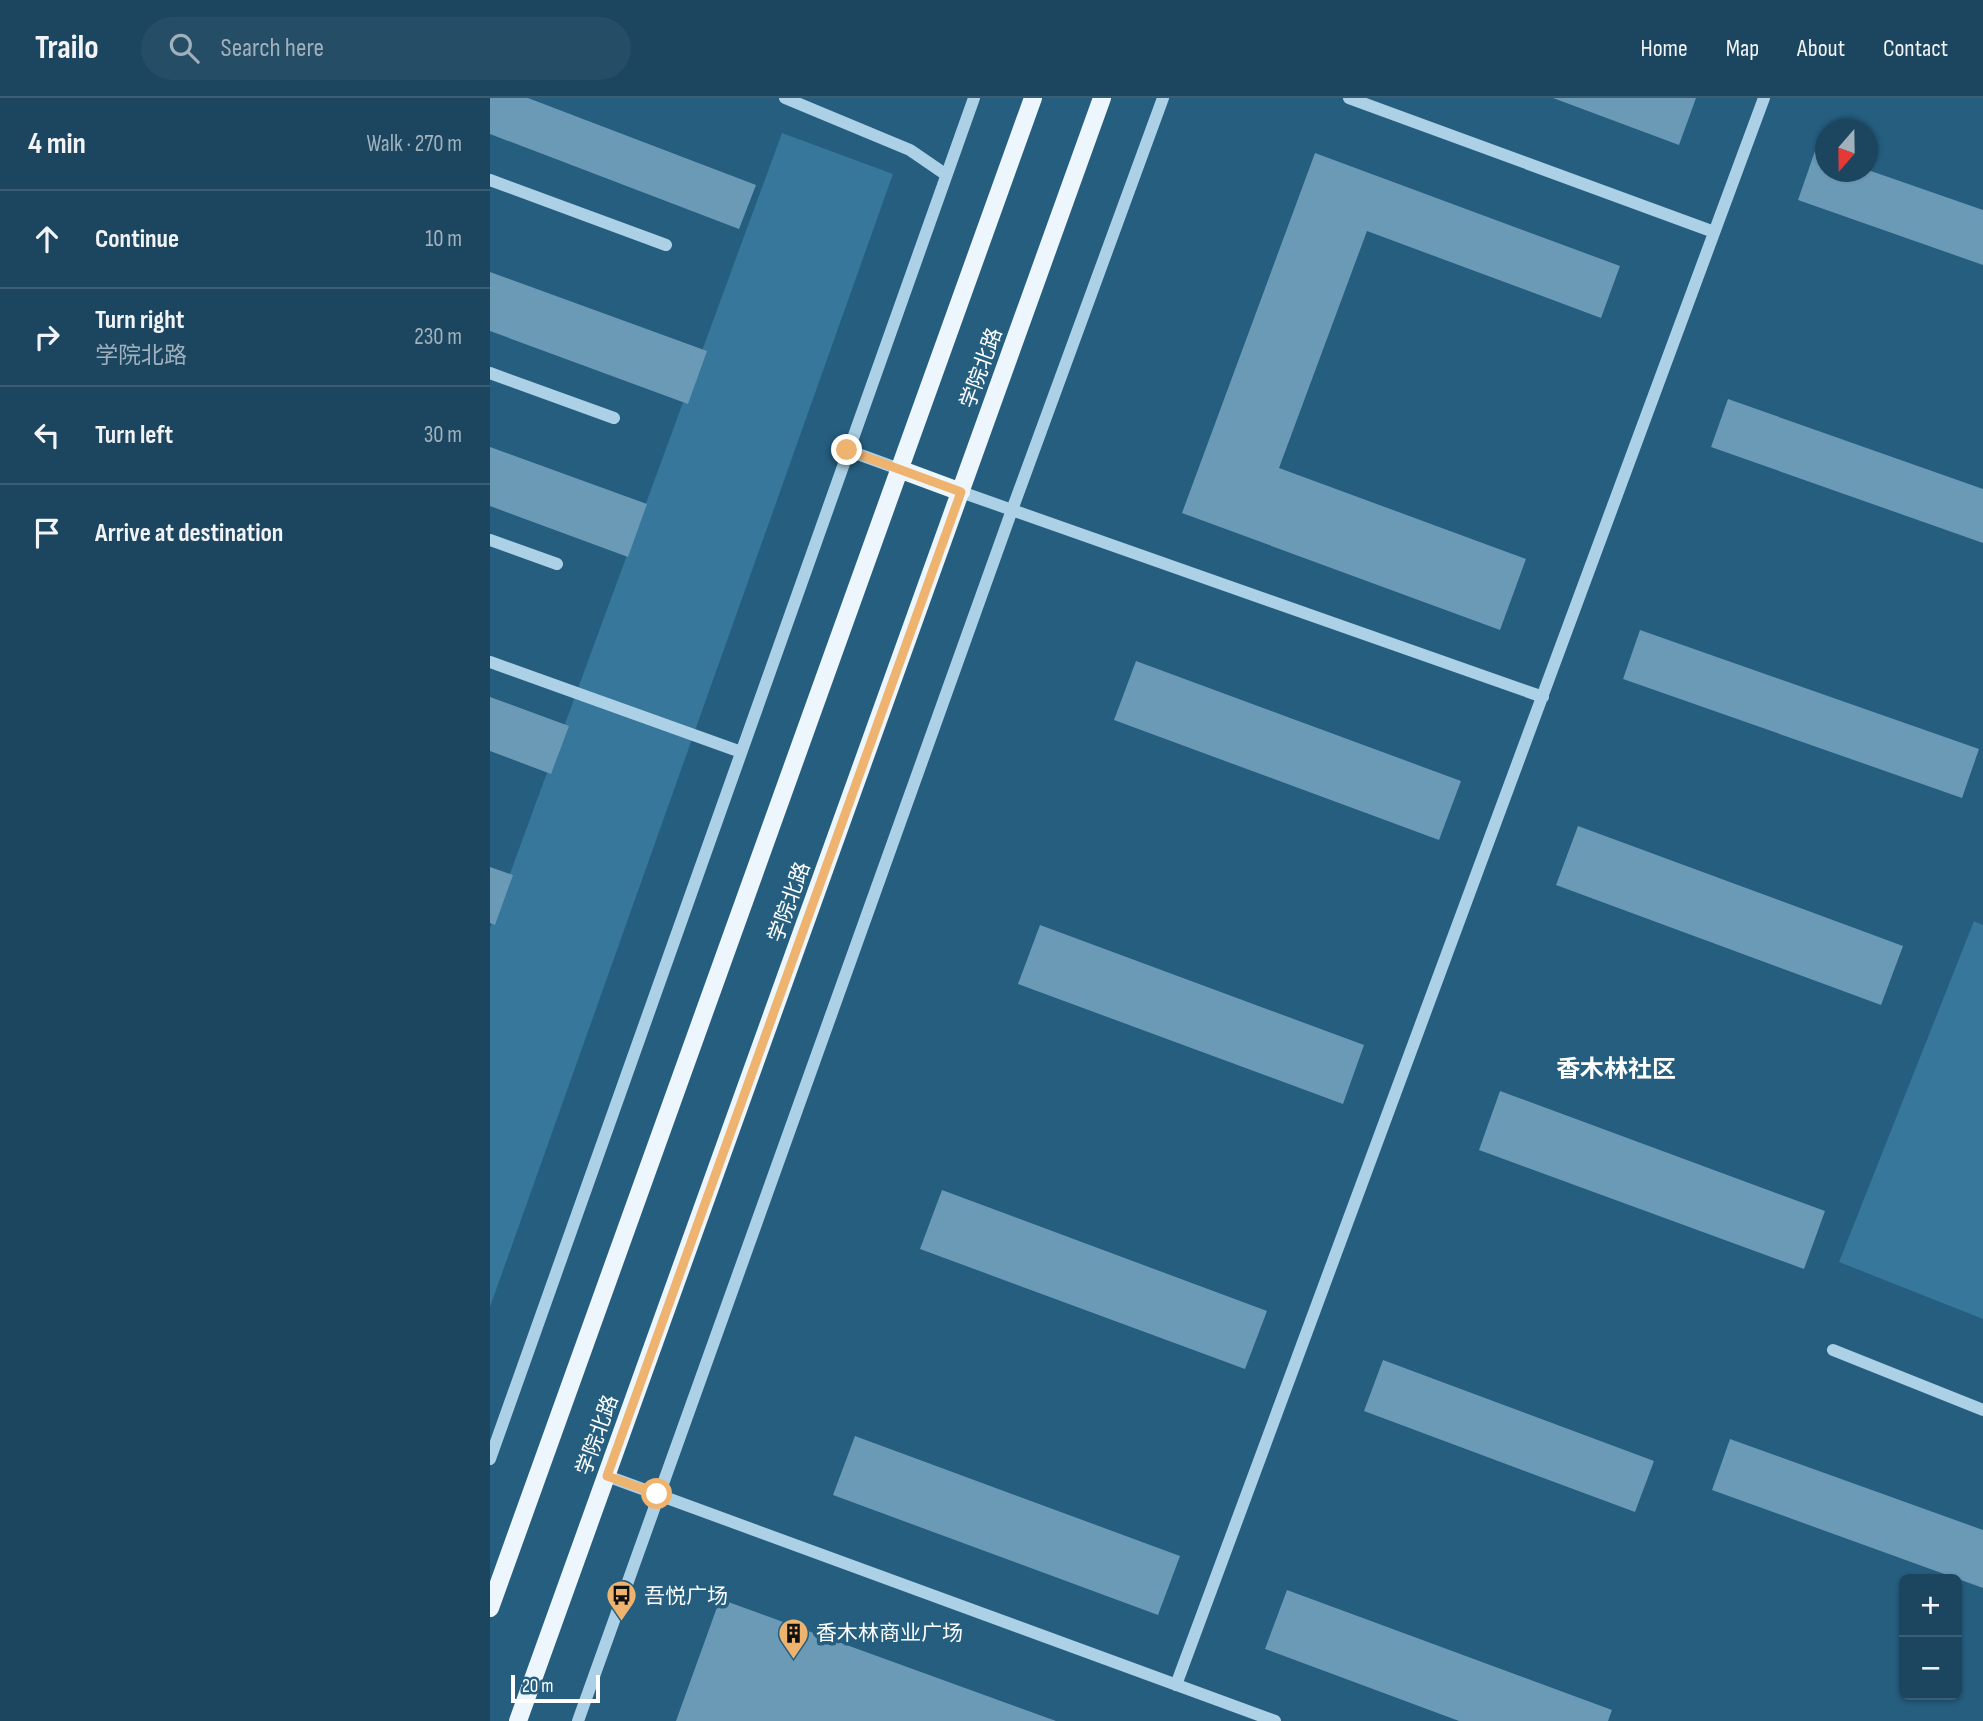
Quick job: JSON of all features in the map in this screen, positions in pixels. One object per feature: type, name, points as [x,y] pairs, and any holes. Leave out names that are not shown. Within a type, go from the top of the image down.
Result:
[{"type":"main road","name":"学院北路","points":[[490,1608],[1033,98]]},
{"type":"main road","name":"学院北路","points":[[518,1721],[1102,98]]},
{"type":"main road","points":[[899,469],[961,492]]},
{"type":"street","points":[[785,98],[910,150],[945,174]]},
{"type":"street","points":[[490,1459],[974,98]]},
{"type":"street","points":[[578,1721],[657,1494],[1163,98]]},
{"type":"street","points":[[1349,98],[1714,232]]},
{"type":"street","points":[[1176,1685],[1764,98]]},
{"type":"street","points":[[490,180],[666,245]]},
{"type":"street","points":[[490,373],[614,418]]},
{"type":"street","points":[[847,450],[899,469]]},
{"type":"street","points":[[961,492],[1543,697]]},
{"type":"street","points":[[490,540],[557,564]]},
{"type":"street","points":[[490,662],[741,752]]},
{"type":"street","points":[[1833,1350],[1983,1410]]},
{"type":"street","points":[[607,1476],[1275,1721]]},
{"type":"shaded area","points":[[782,133],[893,174],[490,1307],[490,928]]},
{"type":"shaded area","points":[[1974,921],[1983,925],[1983,1319],[1839,1262]]},
{"type":"building","points":[[490,98],[528,98],[756,185],[739,229],[490,134]]},
{"type":"building","points":[[1553,98],[1696,98],[1679,145]]},
{"type":"building","points":[[1815,151],[1815,182],[1878,182],[1878,173],[1983,210],[1983,265],[1798,200]]},
{"type":"building","points":[[1315,153],[1620,266],[1601,318],[1367,231],[1279,468],[1526,559],[1500,630],[1182,513]]},
{"type":"building","points":[[490,272],[707,351],[688,404],[490,331]]},
{"type":"building","points":[[1728,399],[1983,489],[1983,543],[1711,447]]},
{"type":"building","points":[[490,447],[647,504],[628,557],[490,506]]},
{"type":"building","points":[[1640,630],[1979,749],[1962,798],[1623,679]]},
{"type":"building","points":[[1136,661],[1461,781],[1439,840],[1114,720]]},
{"type":"building","points":[[490,697],[569,726],[551,774],[490,751]]},
{"type":"building","points":[[1578,826],[1903,946],[1881,1005],[1556,885]]},
{"type":"building","points":[[490,867],[513,875],[495,925],[490,923]]},
{"type":"building","points":[[1040,925],[1364,1045],[1343,1104],[1018,984]]},
{"type":"building","points":[[1500,1091],[1825,1211],[1804,1269],[1479,1150]]},
{"type":"building","points":[[942,1190],[1267,1311],[1245,1369],[920,1249]]},
{"type":"building","points":[[1383,1360],[1654,1461],[1635,1512],[1364,1411]]},
{"type":"building","points":[[855,1436],[1180,1556],[1158,1615],[833,1495]]},
{"type":"building","points":[[1730,1439],[1983,1530],[1983,1588],[1962,1580],[1962,1574],[1944,1574],[1712,1490]]},
{"type":"building","points":[[1287,1590],[1612,1710],[1608,1721],[1459,1721],[1265,1649]]},
{"type":"building","name":"香木林商业广场","points":[[720,1599],[1056,1721],[676,1721]]},
{"type":"place","name":"吾悦广场","points":[[621,1623]]},
{"type":"place","name":"香木林商业广场","points":[[793,1660]]},
{"type":"district","name":"香木林社区","points":[[1616,1069]]},
{"type":"route","points":[[657,1494],[607,1476],[961,492],[847,450]]}]
